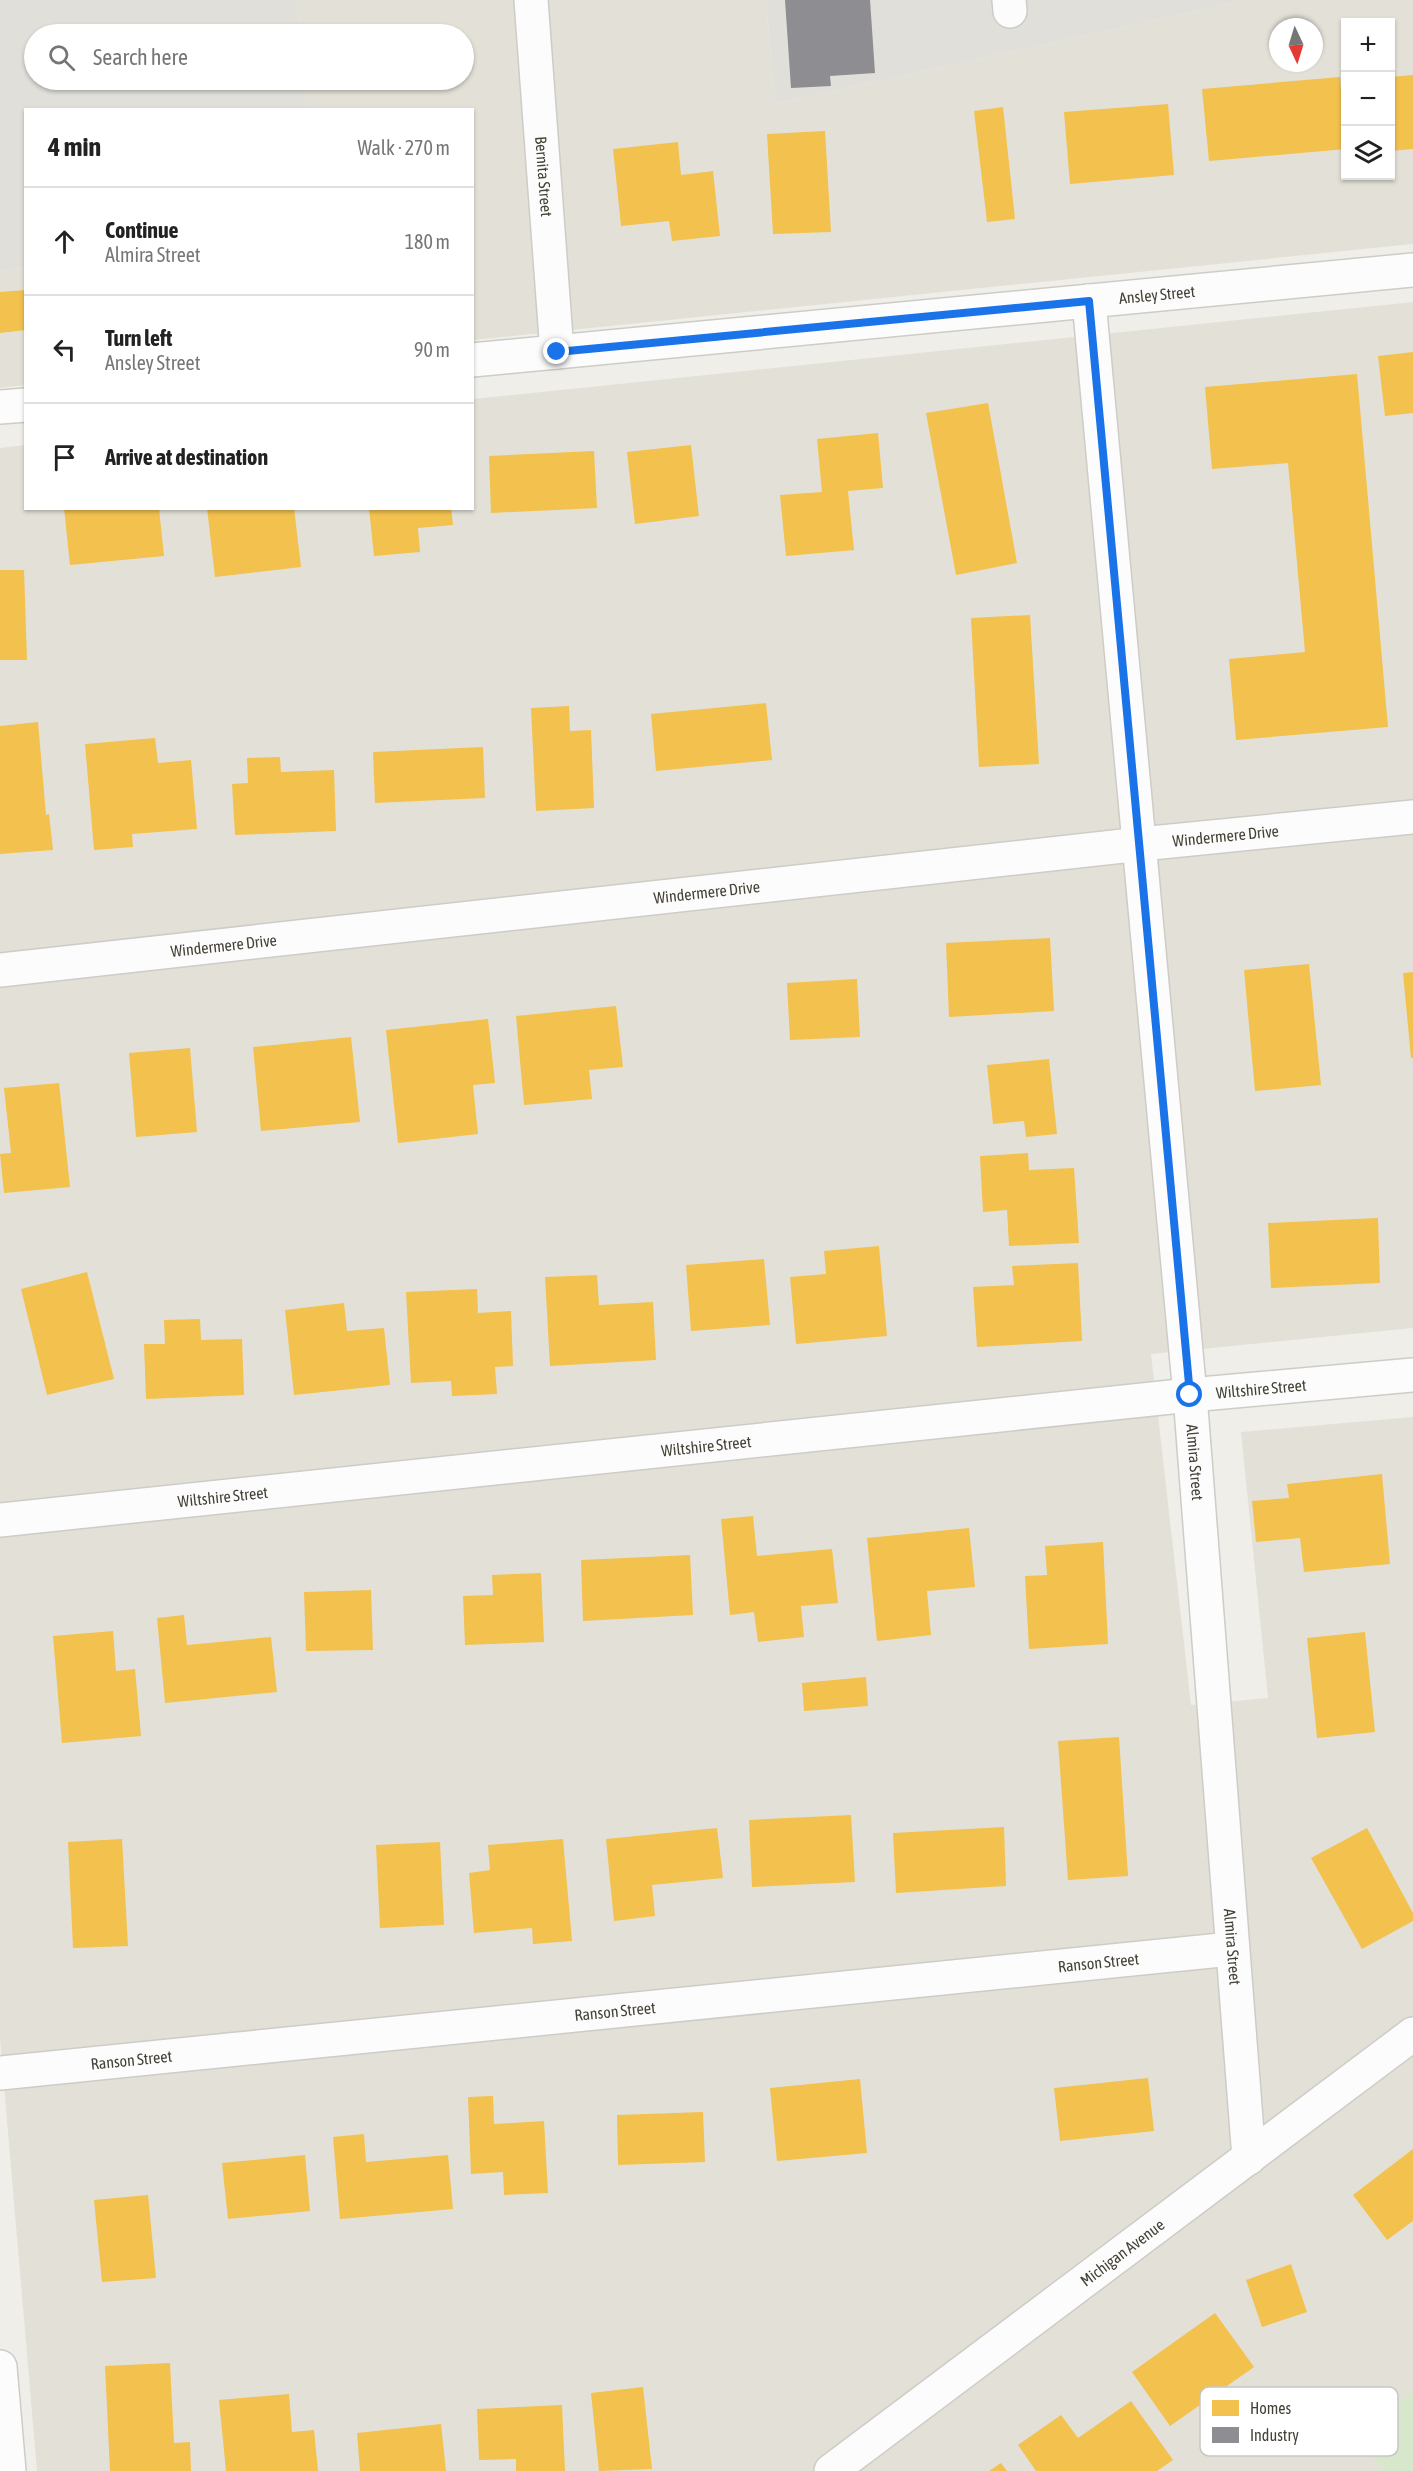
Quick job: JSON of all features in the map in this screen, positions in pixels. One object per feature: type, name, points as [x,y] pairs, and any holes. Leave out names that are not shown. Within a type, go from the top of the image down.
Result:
[{"type":"street","name":"Bernita Street","points":[[531,0],[557,352]]},
{"type":"street","name":"Ansley Street","points":[[474,360],[1413,270]]},
{"type":"street","name":"Almira Street","points":[[1089,301],[1141,844],[1190,1395],[1231,1949],[1249,2158]]},
{"type":"street","points":[[0,407],[24,405]]},
{"type":"street","name":"Windermere Drive","points":[[0,970],[1413,816]]},
{"type":"street","name":"Wiltshire Street","points":[[0,1520],[1190,1395],[1413,1375]]},
{"type":"street","name":"Ranson Street","points":[[0,2073],[1231,1949]]},
{"type":"street","name":"Michigan Avenue","points":[[831,2471],[1413,2034]]},
{"type":"street","points":[[0,2367],[9,2471]]},
{"type":"shaded area","points":[[0,0],[297,0],[299,24],[24,24],[24,90],[305,90],[307,108],[24,108],[24,267],[0,272]]},
{"type":"shaded area","points":[[297,0],[766,0],[775,104],[1247,0],[1413,0],[1413,244],[474,340],[474,108],[307,108],[305,90],[474,90],[474,24],[299,24]]},
{"type":"shaded area","points":[[766,0],[1247,0],[775,104]]},
{"type":"shaded area","points":[[24,267],[24,385],[0,388],[0,272]]},
{"type":"shaded area","points":[[1413,302],[1413,1328],[1151,1354],[1191,1705],[1268,1698],[1241,1432],[1413,1417],[1413,2392],[1398,2403],[1398,2387],[1200,2387],[1200,2456],[1372,2456],[1383,2471],[37,2471],[0,2039],[0,448],[24,445],[24,510],[474,510],[474,399]]},
{"type":"green space","points":[[1413,2392],[1413,2471],[1383,2471],[1372,2456],[1398,2456],[1398,2403]]},
{"type":"building: Homes","points":[[1413,75],[1413,149],[1395,151],[1395,77]]},
{"type":"building: Homes","points":[[1340,77],[1341,149],[1209,161],[1202,89]]},
{"type":"building: Homes","points":[[1168,104],[1174,175],[1070,184],[1064,112]]},
{"type":"building: Homes","points":[[1003,107],[1015,219],[987,222],[974,111]]},
{"type":"building: Homes","points":[[825,131],[831,232],[773,234],[767,134]]},
{"type":"building: Homes","points":[[678,142],[681,175],[713,171],[720,236],[672,241],[669,221],[621,226],[613,149]]},
{"type":"building: Homes","points":[[24,290],[24,330],[0,333],[0,292]]},
{"type":"building: Homes","points":[[1413,352],[1413,413],[1385,416],[1378,356]]},
{"type":"building: Homes","points":[[1357,374],[1388,727],[1236,740],[1229,659],[1305,652],[1288,463],[1212,469],[1205,387]]},
{"type":"building: Homes","points":[[988,403],[1017,563],[956,575],[926,413]]},
{"type":"building: Homes","points":[[878,433],[883,488],[848,491],[854,550],[786,556],[780,495],[822,492],[817,439]]},
{"type":"building: Homes","points":[[691,445],[699,516],[635,524],[627,452]]},
{"type":"building: Homes","points":[[594,451],[597,508],[491,513],[489,456]]},
{"type":"building: Homes","points":[[64,510],[159,510],[164,556],[70,565]]},
{"type":"building: Homes","points":[[207,510],[294,510],[301,567],[215,577]]},
{"type":"building: Homes","points":[[369,510],[451,510],[453,525],[418,528],[420,552],[374,556]]},
{"type":"building: Homes","points":[[0,570],[24,570],[27,660],[0,660]]},
{"type":"building: Homes","points":[[1030,615],[1039,764],[979,767],[971,618]]},
{"type":"building: Homes","points":[[766,703],[772,760],[656,771],[651,714]]},
{"type":"building: Homes","points":[[569,706],[570,731],[591,730],[594,808],[536,811],[531,708]]},
{"type":"building: Homes","points":[[38,722],[46,815],[49,814],[53,850],[0,854],[0,726]]},
{"type":"building: Homes","points":[[155,738],[158,763],[191,760],[197,829],[132,834],[133,847],[94,850],[85,744]]},
{"type":"building: Homes","points":[[483,747],[485,798],[375,803],[373,752]]},
{"type":"building: Homes","points":[[280,757],[281,772],[334,770],[336,831],[235,835],[232,784],[248,783],[247,758]]},
{"type":"building: Homes","points":[[1050,938],[1054,1011],[949,1017],[946,943]]},
{"type":"building: Homes","points":[[1309,964],[1321,1085],[1255,1091],[1244,970]]},
{"type":"building: Homes","points":[[1413,972],[1413,1058],[1411,1058],[1403,973]]},
{"type":"building: Homes","points":[[857,979],[860,1037],[790,1040],[787,983]]},
{"type":"building: Homes","points":[[616,1006],[623,1067],[589,1070],[592,1099],[524,1105],[516,1016]]},
{"type":"building: Homes","points":[[488,1019],[495,1083],[473,1085],[478,1134],[398,1143],[386,1030]]},
{"type":"building: Homes","points":[[351,1037],[360,1122],[261,1131],[253,1047]]},
{"type":"building: Homes","points":[[190,1048],[197,1132],[136,1137],[129,1053]]},
{"type":"building: Homes","points":[[1049,1059],[1057,1134],[1026,1137],[1024,1121],[993,1124],[987,1065]]},
{"type":"building: Homes","points":[[59,1083],[70,1187],[4,1193],[0,1154],[11,1153],[4,1088]]},
{"type":"building: Homes","points":[[1028,1153],[1029,1170],[1074,1168],[1079,1243],[1009,1246],[1007,1210],[983,1212],[980,1156]]},
{"type":"building: Homes","points":[[1378,1218],[1380,1283],[1271,1288],[1268,1223]]},
{"type":"building: Homes","points":[[879,1246],[887,1336],[796,1344],[790,1277],[826,1274],[824,1251]]},
{"type":"building: Homes","points":[[764,1259],[770,1325],[691,1331],[686,1265]]},
{"type":"building: Homes","points":[[1078,1263],[1082,1341],[977,1347],[973,1287],[1014,1285],[1012,1266]]},
{"type":"building: Homes","points":[[87,1272],[114,1379],[47,1395],[21,1289]]},
{"type":"building: Homes","points":[[597,1275],[599,1305],[653,1302],[656,1360],[550,1366],[545,1277]]},
{"type":"building: Homes","points":[[477,1289],[478,1313],[511,1311],[513,1366],[495,1367],[497,1394],[452,1396],[451,1381],[411,1383],[406,1292]]},
{"type":"building: Homes","points":[[344,1303],[347,1331],[384,1328],[390,1385],[294,1395],[285,1310]]},
{"type":"building: Homes","points":[[200,1319],[201,1340],[242,1339],[244,1395],[146,1399],[144,1344],[165,1344],[164,1320]]},
{"type":"building: Homes","points":[[1382,1474],[1390,1564],[1304,1572],[1300,1538],[1256,1542],[1252,1501],[1289,1498],[1287,1484]]},
{"type":"building: Homes","points":[[753,1516],[757,1556],[832,1549],[838,1603],[801,1606],[804,1637],[758,1642],[754,1612],[730,1615],[721,1519]]},
{"type":"building: Homes","points":[[969,1528],[975,1587],[927,1591],[931,1635],[877,1641],[867,1538]]},
{"type":"building: Homes","points":[[1103,1542],[1108,1644],[1029,1649],[1025,1576],[1047,1575],[1045,1546]]},
{"type":"building: Homes","points":[[690,1555],[693,1615],[583,1621],[581,1560]]},
{"type":"building: Homes","points":[[541,1573],[544,1642],[465,1645],[463,1596],[493,1595],[492,1575]]},
{"type":"building: Homes","points":[[371,1590],[373,1650],[306,1651],[304,1592]]},
{"type":"building: Homes","points":[[184,1615],[187,1645],[271,1637],[277,1692],[165,1703],[157,1618]]},
{"type":"building: Homes","points":[[113,1631],[116,1671],[135,1669],[141,1736],[62,1743],[53,1636]]},
{"type":"building: Homes","points":[[1365,1632],[1375,1732],[1317,1738],[1307,1638]]},
{"type":"building: Homes","points":[[866,1677],[868,1706],[804,1711],[802,1683]]},
{"type":"building: Homes","points":[[1119,1737],[1128,1876],[1068,1880],[1058,1741]]},
{"type":"building: Homes","points":[[851,1815],[855,1882],[752,1887],[749,1820]]},
{"type":"building: Homes","points":[[1004,1827],[1006,1886],[896,1893],[893,1833]]},
{"type":"building: Homes","points":[[717,1828],[723,1878],[652,1885],[655,1916],[614,1921],[606,1839]]},
{"type":"building: Homes","points":[[1367,1828],[1413,1913],[1413,1921],[1362,1949],[1311,1858]]},
{"type":"building: Homes","points":[[122,1839],[128,1946],[73,1948],[68,1842]]},
{"type":"building: Homes","points":[[563,1839],[572,1941],[533,1944],[532,1928],[474,1933],[469,1873],[490,1870],[488,1845]]},
{"type":"building: Homes","points":[[440,1842],[444,1925],[380,1928],[376,1845]]},
{"type":"building: Homes","points":[[1148,2078],[1154,2131],[1060,2141],[1054,2088]]},
{"type":"building: Homes","points":[[860,2079],[867,2153],[777,2161],[770,2088]]},
{"type":"building: Homes","points":[[493,2096],[494,2124],[544,2121],[548,2193],[504,2195],[503,2172],[471,2174],[468,2097]]},
{"type":"building: Homes","points":[[703,2112],[705,2162],[618,2165],[617,2115]]},
{"type":"building: Homes","points":[[364,2134],[366,2162],[448,2155],[453,2209],[340,2219],[333,2137]]},
{"type":"building: Homes","points":[[1413,2149],[1413,2221],[1387,2240],[1353,2195]]},
{"type":"building: Homes","points":[[305,2155],[310,2211],[228,2219],[222,2163]]},
{"type":"building: Homes","points":[[148,2195],[156,2278],[102,2282],[94,2200]]},
{"type":"building: Homes","points":[[1291,2264],[1307,2312],[1262,2327],[1246,2280]]},
{"type":"building: Homes","points":[[1215,2313],[1254,2367],[1226,2387],[1200,2387],[1200,2405],[1170,2426],[1132,2372]]},
{"type":"building: Homes","points":[[170,2363],[174,2443],[190,2442],[191,2471],[110,2471],[105,2366]]},
{"type":"building: Homes","points":[[643,2387],[652,2469],[599,2471],[591,2393]]},
{"type":"building: Homes","points":[[289,2394],[292,2432],[314,2430],[318,2471],[226,2471],[219,2400]]},
{"type":"building: Homes","points":[[1131,2401],[1173,2460],[1157,2471],[1036,2471],[1018,2445],[1061,2415],[1078,2438]]},
{"type":"building: Homes","points":[[562,2405],[565,2471],[516,2471],[516,2459],[479,2460],[477,2409]]},
{"type":"building: Homes","points":[[441,2424],[446,2471],[360,2471],[357,2433]]},
{"type":"building: Homes","points":[[1001,2463],[1007,2471],[989,2471]]},
{"type":"building: Industry","points":[[785,0],[870,0],[875,73],[830,76],[831,86],[791,88]]},
{"type":"route","points":[[557,352],[1089,301],[1141,844],[1190,1395]]}]
